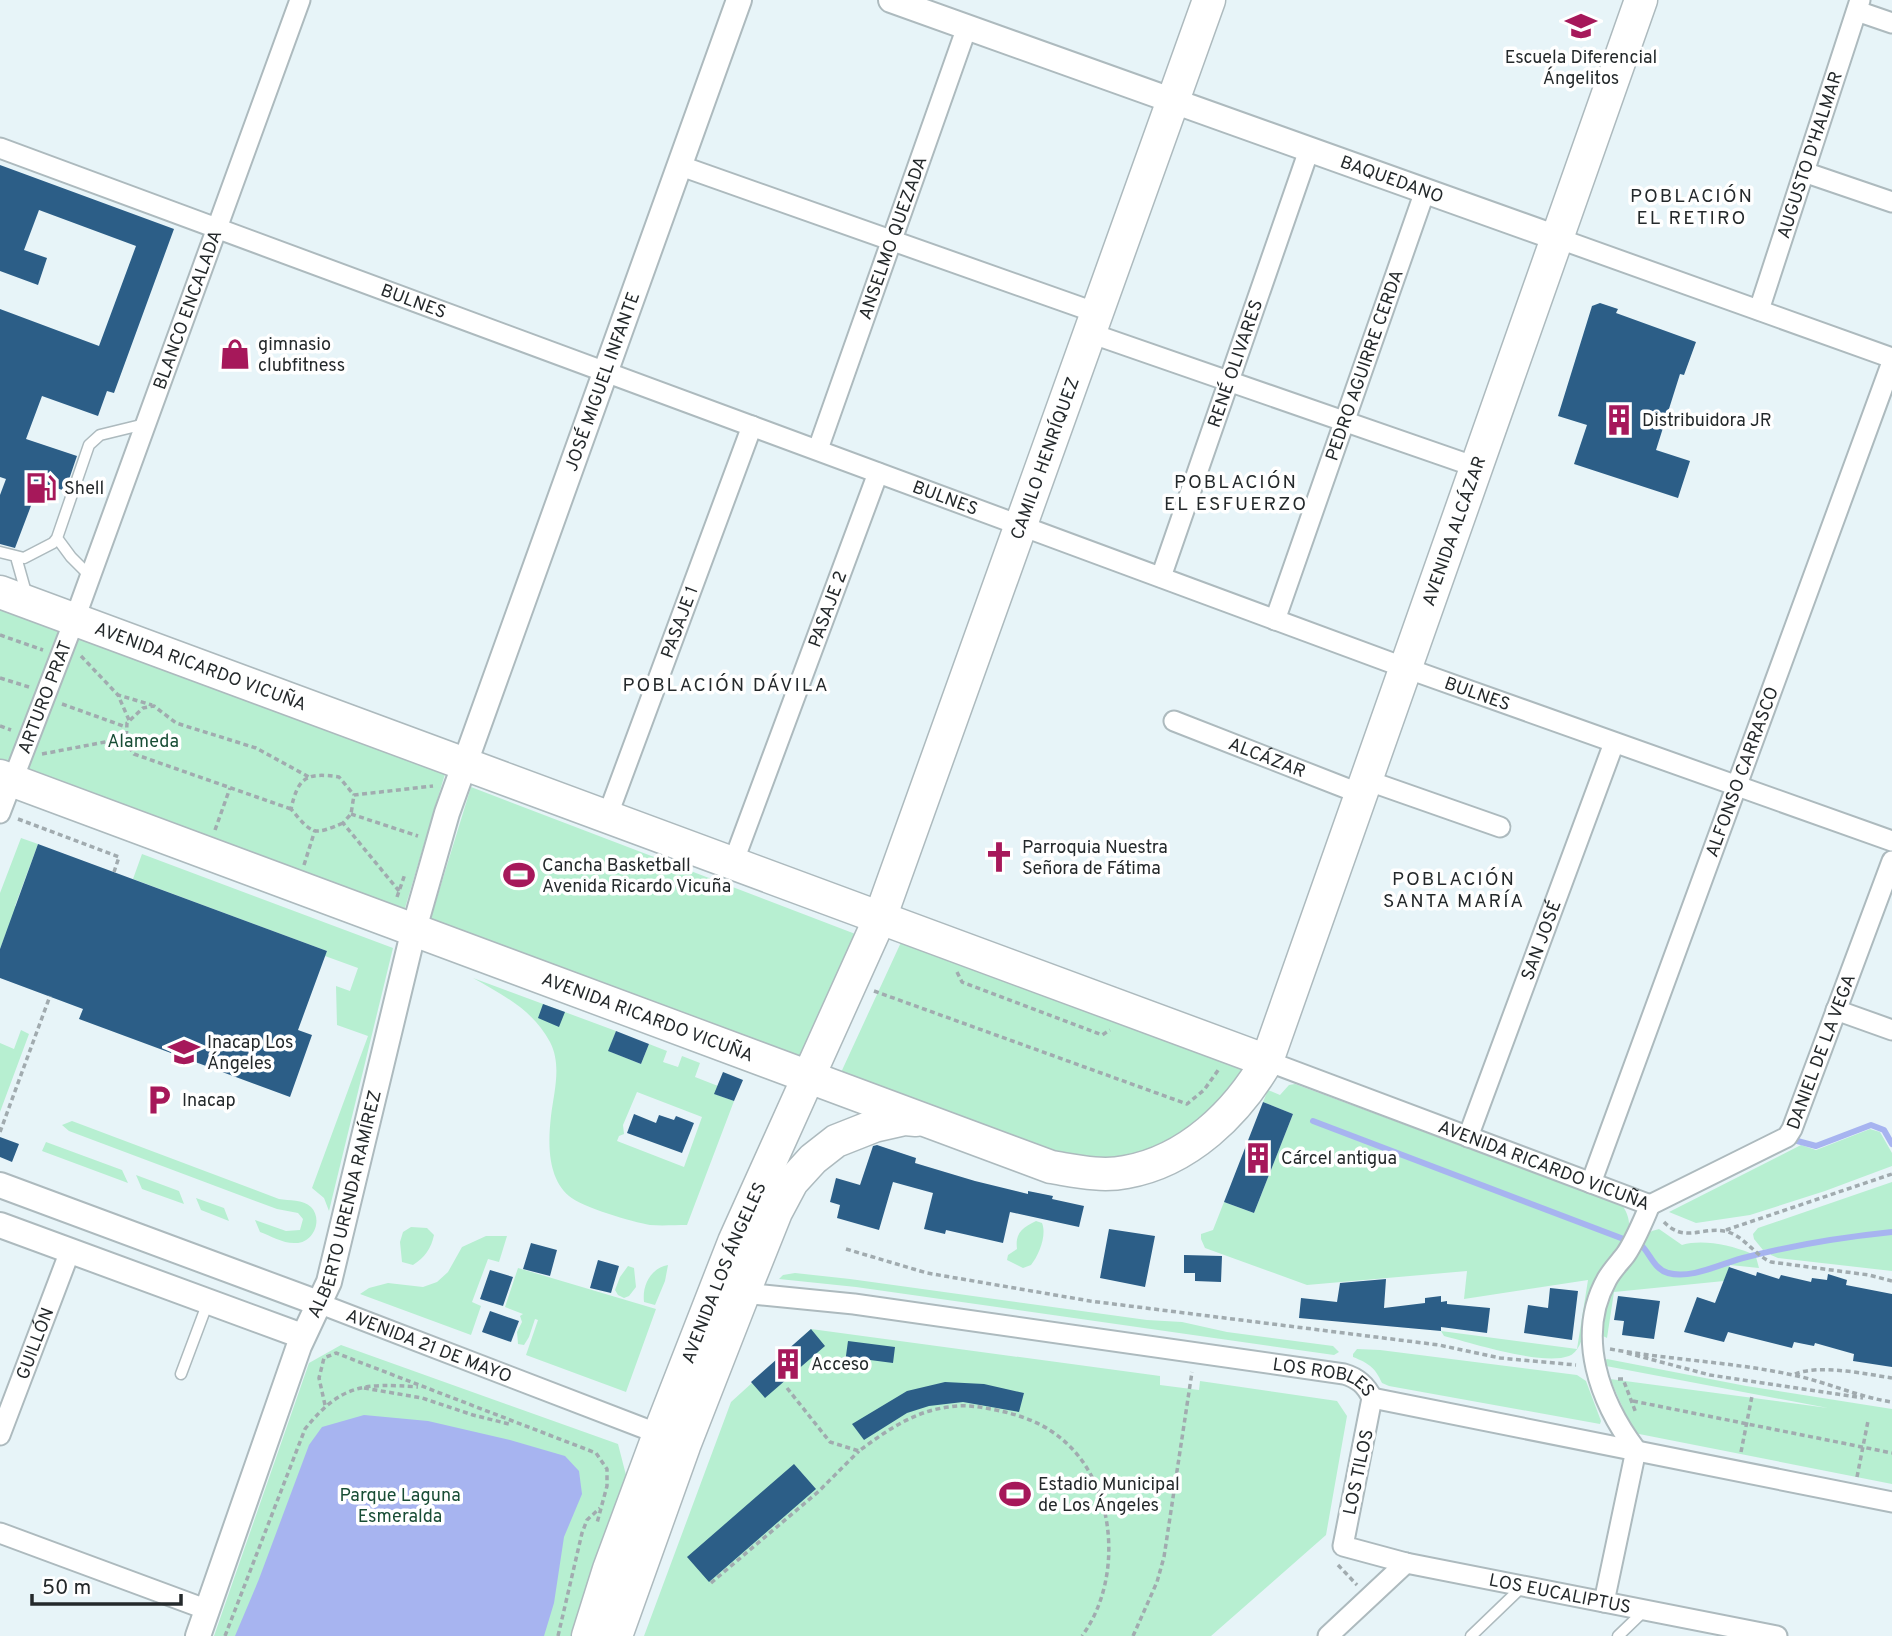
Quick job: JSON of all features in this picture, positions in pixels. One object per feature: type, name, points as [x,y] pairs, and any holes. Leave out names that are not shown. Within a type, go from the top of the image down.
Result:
[{"type":"main road","name":"CAMILO HENRÍQUEZ","points":[[880,918],[1209,0]]},
{"type":"main road","name":"AVENIDA ALCÁZAR","points":[[1267,1061],[1641,0]]},
{"type":"main road","name":"AVENIDA RICARDO VICUÑA","points":[[0,592],[29,603],[75,636],[452,771],[607,817],[1267,1061],[1237,1105],[1202,1138],[1168,1157],[1128,1172],[1102,1174],[1051,1167],[6,778]]},
{"type":"main road","name":"AVENIDA LOS ÁNGELES","points":[[588,1636],[609,1569],[659,1434],[734,1242],[880,918]]},
{"type":"main road","name":"AVENIDA LOS ÁNGELES","points":[[616,1636],[679,1458],[743,1293],[792,1182],[813,1159],[836,1141],[859,1130],[905,1119],[920,1120]]},
{"type":"street","name":"BLANCO ENCALADA","points":[[75,636],[90,576],[300,0]]},
{"type":"street","name":"JOSÉ MIGUEL INFANTE","points":[[452,771],[605,372],[739,0]]},
{"type":"street","name":"BAQUEDANO","points":[[891,0],[1892,360]]},
{"type":"street","points":[[1858,5],[1892,23]]},
{"type":"street","name":"AUGUSTO D'HALMAR","points":[[1759,310],[1858,5]]},
{"type":"street","name":"ANSELMO QUEZADA","points":[[818,449],[967,27]]},
{"type":"street","name":"BULNES","points":[[0,148],[1405,668],[1892,841]]},
{"type":"street","name":"RENÉ OLIVARES","points":[[1161,578],[1310,150]]},
{"type":"street","points":[[681,166],[891,241],[1229,382],[1476,467]]},
{"type":"street","points":[[1804,172],[1892,202]]},
{"type":"street","name":"PEDRO AGUIRRE CERDA","points":[[1275,620],[1425,191]]},
{"type":"street","name":"ALFONSO CARRASCO","points":[[1591,1183],[1892,360]]},
{"type":"street","name":"PASAJE 1","points":[[607,817],[752,426]]},
{"type":"street","name":"PASAJE 2","points":[[733,863],[878,473]]},
{"type":"street","name":"ARTURO PRAT","points":[[0,813],[6,778],[75,636]]},
{"type":"street","name":"ALCÁZAR","points":[[1174,721],[1363,787],[1500,827]]},
{"type":"street","name":"SAN JOSÉ","points":[[1468,1137],[1614,743]]},
{"type":"street","name":"ALBERTO URENDA RAMÍREZ","points":[[198,1636],[302,1336],[328,1282],[414,929],[447,813],[452,771]]},
{"type":"street","name":"DANIEL DE LA VEGA","points":[[1650,1205],[1787,1137],[1892,861]]},
{"type":"street","points":[[1836,1010],[1892,1030]]},
{"type":"street","name":"AVENIDA RICARDO VICUÑA","points":[[1267,1061],[1650,1205]]},
{"type":"street","name":"AVENIDA 21 DE MAYO","points":[[0,1185],[659,1434]]},
{"type":"street","points":[[1604,1602],[1636,1450],[1621,1431],[1594,1366],[1591,1346],[1594,1315],[1607,1279],[1633,1243],[1650,1205]]},
{"type":"street","points":[[0,1225],[302,1336]]},
{"type":"street","name":"GUILLÓN","points":[[0,1435],[69,1251]]},
{"type":"street","points":[[238,1312],[246,1306],[251,1278]]},
{"type":"street","name":"LOS ROBLES","points":[[743,1293],[854,1304],[1344,1374],[1358,1379],[1369,1390],[1372,1398],[1892,1502]]},
{"type":"street","name":"LOS TILOS","points":[[1343,1546],[1372,1398]]},
{"type":"street","points":[[0,1533],[208,1610]]},
{"type":"street","name":"LOS EUCALIPTUS","points":[[1343,1546],[1406,1563],[1770,1635]]},
{"type":"street","points":[[1328,1636],[1406,1563]]},
{"type":"lane","points":[[0,552],[24,558],[57,538],[89,445],[100,436],[146,424]]},
{"type":"lane","points":[[57,538],[90,576]]},
{"type":"lane","points":[[16,557],[29,603]]},
{"type":"lane","points":[[181,1374],[209,1302]]},
{"type":"lane","points":[[1471,1636],[1522,1586]]},
{"type":"lane","points":[[1618,1636],[1644,1610]]},
{"type":"path","points":[[0,635],[43,650],[46,641]]},
{"type":"path","points":[[75,636],[118,695],[130,720]]},
{"type":"path","points":[[0,678],[31,688]]},
{"type":"path","points":[[118,695],[153,706],[176,723],[256,748],[309,777]]},
{"type":"path","points":[[59,702],[126,727]]},
{"type":"path","points":[[153,706],[144,708],[126,727],[126,743],[134,754],[291,809],[307,828],[322,832],[344,824],[351,814],[354,795]]},
{"type":"path","points":[[0,726],[15,731]]},
{"type":"path","points":[[41,754],[126,738]]},
{"type":"path","points":[[38,761],[45,741]]},
{"type":"path","points":[[431,798],[436,786],[452,771]]},
{"type":"path","points":[[291,809],[294,793],[303,779],[319,774],[339,778],[354,795]]},
{"type":"path","points":[[354,795],[436,786]]},
{"type":"path","points":[[213,836],[230,788]]},
{"type":"path","points":[[0,813],[119,857],[114,872]]},
{"type":"path","points":[[351,814],[418,836],[414,847]]},
{"type":"path","points":[[344,824],[399,891]]},
{"type":"path","points":[[303,870],[315,830]]},
{"type":"path","points":[[394,905],[407,869]]},
{"type":"path","points":[[0,1132],[50,996]]},
{"type":"path","name":"AVENIDA RICARDO VICUÑA","points":[[1650,1205],[1667,1226],[1675,1230],[1691,1234],[1724,1230],[1892,1174]]},
{"type":"path","points":[[1724,1230],[1771,1262],[1869,1275],[1892,1281]]},
{"type":"path","points":[[846,1249],[927,1273],[1090,1301],[1439,1346],[1500,1358],[1594,1366]]},
{"type":"path","points":[[1591,1346],[1793,1375],[1844,1388],[1872,1399]]},
{"type":"path","points":[[1619,1351],[1710,1375],[1892,1402]]},
{"type":"path","points":[[325,1405],[319,1378],[324,1358],[336,1353],[596,1453],[607,1469],[607,1486],[595,1531]]},
{"type":"path","points":[[1793,1375],[1805,1370],[1827,1370],[1892,1378]]},
{"type":"path","points":[[1133,1636],[1157,1582],[1164,1557],[1191,1381]]},
{"type":"path","points":[[225,1636],[305,1429],[325,1405],[352,1389],[379,1384],[424,1387]]},
{"type":"path","points":[[362,1387],[422,1398],[473,1415],[523,1427]]},
{"type":"path","points":[[787,1388],[830,1442],[859,1451]]},
{"type":"path","points":[[1737,1471],[1752,1396]]},
{"type":"path","points":[[1633,1401],[1892,1452]]},
{"type":"path","points":[[711,1583],[819,1491],[859,1451],[891,1427],[947,1407],[967,1405],[1009,1413],[1051,1431],[1066,1444],[1092,1477],[1102,1503],[1109,1539],[1105,1582],[1094,1616],[1082,1636]]},
{"type":"path","points":[[1854,1494],[1868,1421]]},
{"type":"path","points":[[558,1636],[582,1533],[587,1520],[601,1507]]},
{"type":"green space","points":[[0,607],[60,629],[6,768],[0,766]]},
{"type":"green space","name":"Alameda","points":[[79,635],[445,774],[402,918],[23,778]]},
{"type":"green space","points":[[471,787],[858,935],[798,1065],[428,927]]},
{"type":"green space","points":[[21,838],[38,844],[15,906],[56,921],[6,933],[0,949],[0,893]]},
{"type":"green space","points":[[142,854],[393,948],[329,1211],[324,1198],[312,1188],[368,1036],[337,1025],[336,986],[350,991],[358,968],[325,956],[327,951],[133,879]]},
{"type":"green space","points":[[903,938],[1250,1066],[1192,1134],[1102,1167],[838,1079]]},
{"type":"green space","points":[[473,978],[616,1031],[611,1052],[641,1064],[649,1044],[667,1051],[663,1062],[678,1067],[682,1056],[700,1063],[695,1077],[718,1086],[715,1094],[734,1101],[687,1225],[650,1225],[620,1217],[575,1200],[562,1188],[553,1169],[550,1148],[556,1079],[554,1051],[543,1031],[526,1012]],"holes":[[[637,1092],[702,1117],[684,1167],[617,1141],[619,1136],[624,1134],[623,1125]]]},
{"type":"green space","points":[[21,1030],[29,1034],[0,1112],[0,1043],[14,1049]]},
{"type":"green space","points":[[1295,1084],[1622,1205],[1628,1217],[1628,1230],[1621,1246],[1595,1280],[1583,1337],[1577,1348],[1588,1280],[1464,1299],[1467,1271],[1307,1285],[1205,1248],[1201,1234],[1213,1230],[1224,1202],[1254,1213],[1293,1114],[1263,1102],[1268,1090],[1280,1095],[1289,1085]]},
{"type":"green space","points":[[72,1121],[279,1199],[304,1203],[315,1212],[315,1230],[308,1239],[296,1243],[282,1241],[260,1232],[255,1220],[286,1231],[300,1230],[303,1219],[298,1213],[277,1209],[69,1131],[62,1125]]},
{"type":"green space","points":[[1870,1129],[1880,1132],[1892,1153],[1892,1166],[1750,1215],[1696,1223],[1669,1212],[1801,1145],[1816,1150]]},
{"type":"green space","points":[[46,1142],[122,1170],[128,1183],[42,1151]]},
{"type":"green space","points":[[136,1175],[179,1191],[184,1204],[142,1189]]},
{"type":"green space","points":[[1892,1182],[1892,1271],[1778,1258],[1771,1255],[1768,1249],[1763,1250],[1754,1239],[1753,1234],[1758,1228]]},
{"type":"green space","points":[[196,1198],[224,1208],[229,1221],[201,1210]]},
{"type":"green space","points":[[1036,1221],[1042,1223],[1044,1233],[1041,1245],[1031,1265],[1023,1268],[1007,1260],[1008,1255],[1017,1249],[1020,1232]]},
{"type":"green space","points":[[411,1227],[427,1228],[434,1235],[427,1252],[413,1265],[402,1262],[400,1242],[403,1232]]},
{"type":"green space","points":[[1659,1229],[1682,1245],[1716,1244],[1750,1253],[1752,1258],[1756,1257],[1759,1268],[1730,1265],[1724,1281],[1614,1292],[1607,1338],[1601,1335],[1604,1308],[1615,1283],[1645,1236]]},
{"type":"green space","points":[[486,1236],[507,1236],[499,1262],[488,1259],[472,1302],[481,1306],[471,1335],[360,1294],[369,1288],[388,1283],[423,1287],[437,1282],[448,1272],[462,1247]]},
{"type":"green space","points":[[668,1265],[655,1305],[644,1302],[649,1278]]},
{"type":"green space","points":[[628,1266],[634,1268],[636,1287],[624,1298],[615,1290]]},
{"type":"green space","points":[[518,1268],[656,1309],[626,1392],[526,1355],[538,1320],[535,1319],[524,1345],[518,1344],[517,1332],[522,1322],[520,1316],[523,1314],[505,1307]]},
{"type":"green space","points":[[795,1273],[1147,1320],[1182,1322],[1227,1332],[1333,1346],[1339,1352],[1334,1355],[856,1287],[779,1279],[783,1275]]},
{"type":"green space","name":"Estadio Municipal de Los Ángeles","points":[[811,1329],[1160,1376],[1160,1385],[1199,1390],[1200,1381],[1337,1401],[1347,1416],[1326,1535],[1211,1636],[644,1636],[731,1402]]},
{"type":"green space","points":[[1441,1331],[1577,1349],[1569,1356],[1542,1358],[1444,1336]]},
{"type":"green space","name":"Parque Laguna Esmeralda","points":[[341,1345],[618,1444],[627,1479],[572,1636],[214,1636],[309,1363]]},
{"type":"green space","points":[[1357,1349],[1577,1375],[1586,1381],[1601,1421],[1600,1424],[1389,1386],[1382,1383],[1370,1366],[1353,1357]]},
{"type":"green space","points":[[1607,1359],[1746,1386],[1892,1409],[1892,1484],[1634,1433],[1610,1379],[1828,1408],[1606,1366],[1604,1361]]},
{"type":"water","name":"Parque Laguna Esmeralda","points":[[364,1415],[428,1421],[510,1440],[565,1456],[579,1471],[582,1494],[564,1537],[554,1603],[544,1636],[235,1636],[309,1445],[322,1427]]},
{"type":"building","points":[[0,165],[174,229],[114,393],[107,391],[98,416],[42,396],[26,439],[77,456],[65,491],[40,482],[15,548],[0,544],[0,495],[6,479],[0,477],[0,309],[99,346],[136,246],[39,210],[24,250],[47,258],[38,285],[0,271]]},
{"type":"building","name":"Distribuidora JR","points":[[1600,303],[1618,309],[1616,313],[1696,342],[1684,375],[1680,374],[1656,450],[1690,461],[1678,498],[1574,464],[1587,425],[1558,416],[1592,306]]},
{"type":"building","points":[[38,844],[327,951],[298,1030],[312,1035],[290,1097],[79,1019],[83,1009],[0,978],[0,949]]},
{"type":"building","points":[[543,1004],[565,1012],[559,1027],[538,1018]]},
{"type":"building","points":[[616,1031],[649,1044],[641,1064],[608,1051]]},
{"type":"building","points":[[723,1072],[743,1080],[734,1101],[714,1094]]},
{"type":"building","name":"Cárcel antigua","points":[[1263,1102],[1293,1114],[1254,1213],[1224,1202]]},
{"type":"building","points":[[634,1114],[656,1123],[659,1115],[674,1120],[676,1116],[694,1123],[682,1153],[627,1133]]},
{"type":"building","points":[[0,1137],[19,1144],[12,1162],[0,1157]]},
{"type":"building","points":[[873,1146],[916,1158],[915,1163],[975,1181],[1028,1194],[1028,1191],[1053,1196],[1052,1199],[1084,1206],[1079,1227],[1010,1212],[1003,1243],[946,1230],[945,1234],[924,1229],[933,1193],[893,1182],[879,1230],[837,1218],[840,1205],[830,1202],[836,1178],[860,1185]]},
{"type":"building","points":[[1109,1229],[1155,1236],[1145,1287],[1100,1278]]},
{"type":"building","points":[[531,1243],[557,1250],[550,1276],[523,1269]]},
{"type":"building","points":[[1184,1255],[1222,1256],[1221,1282],[1195,1281],[1195,1273],[1184,1273]]},
{"type":"building","points":[[598,1260],[619,1266],[611,1293],[590,1288]]},
{"type":"building","points":[[1729,1267],[1756,1276],[1757,1272],[1779,1279],[1781,1275],[1811,1282],[1812,1278],[1827,1280],[1828,1274],[1847,1280],[1846,1285],[1892,1294],[1892,1367],[1853,1361],[1854,1354],[1815,1343],[1814,1346],[1794,1342],[1792,1348],[1728,1332],[1724,1342],[1684,1332],[1697,1297],[1715,1303]]},
{"type":"building","points":[[490,1270],[513,1277],[503,1306],[480,1299]]},
{"type":"building","points":[[1386,1279],[1384,1308],[1425,1303],[1425,1298],[1441,1296],[1441,1302],[1447,1301],[1447,1304],[1490,1308],[1487,1333],[1441,1327],[1441,1331],[1299,1318],[1301,1298],[1337,1302],[1340,1283]]},
{"type":"building","points":[[1550,1288],[1578,1291],[1572,1340],[1524,1333],[1528,1305],[1548,1308]]},
{"type":"building","points":[[1618,1296],[1660,1301],[1654,1339],[1622,1335],[1624,1321],[1614,1320]]},
{"type":"building","points":[[490,1311],[519,1321],[511,1342],[482,1332]]},
{"type":"building","name":"Acceso","points":[[811,1329],[825,1346],[765,1398],[751,1382]]},
{"type":"building","points":[[848,1341],[895,1347],[893,1363],[870,1360],[870,1366],[845,1363]]},
{"type":"building","points":[[945,1382],[984,1384],[1024,1393],[1019,1412],[963,1402],[929,1406],[907,1413],[864,1440],[852,1424],[907,1391]]},
{"type":"building","points":[[794,1464],[816,1489],[709,1582],[687,1557]]},
{"type":"waterway","points":[[1313,1121],[1642,1246],[1663,1271],[1677,1275],[1783,1249],[1892,1232]]},
{"type":"waterway","points":[[1790,1139],[1816,1146],[1871,1125],[1884,1130],[1892,1144]]},
{"type":"place","name":"Escuela Diferencial Ángelitos","points":[[1581,26]]},
{"type":"place","name":"gimnasio clubfitness","points":[[235,354]]},
{"type":"place","name":"Distribuidora JR","points":[[1619,420]]},
{"type":"place","name":"Shell","points":[[41,488]]},
{"type":"place","name":"Parroquia Nuestra Señora de Fátima","points":[[999,857]]},
{"type":"place","name":"Cancha Basketball Avenida Ricardo Vicuña","points":[[519,875]]},
{"type":"place","name":"Inacap Los Ángeles","points":[[184,1052]]},
{"type":"place","name":"Inacap","points":[[159,1100]]},
{"type":"place","name":"Cárcel antigua","points":[[1258,1158]]},
{"type":"place","name":"Acceso","points":[[788,1364]]},
{"type":"place","name":"Estadio Municipal de Los Ángeles","points":[[1015,1494]]},
{"type":"district","name":"POBLACIÓN EL RETIRO","points":[[1692,206]]},
{"type":"district","name":"POBLACIÓN EL ESFUERZO","points":[[1236,492]]},
{"type":"district","name":"POBLACIÓN DÁVILA","points":[[726,684]]},
{"type":"district","name":"POBLACIÓN SANTA MARÍA","points":[[1454,889]]}]
